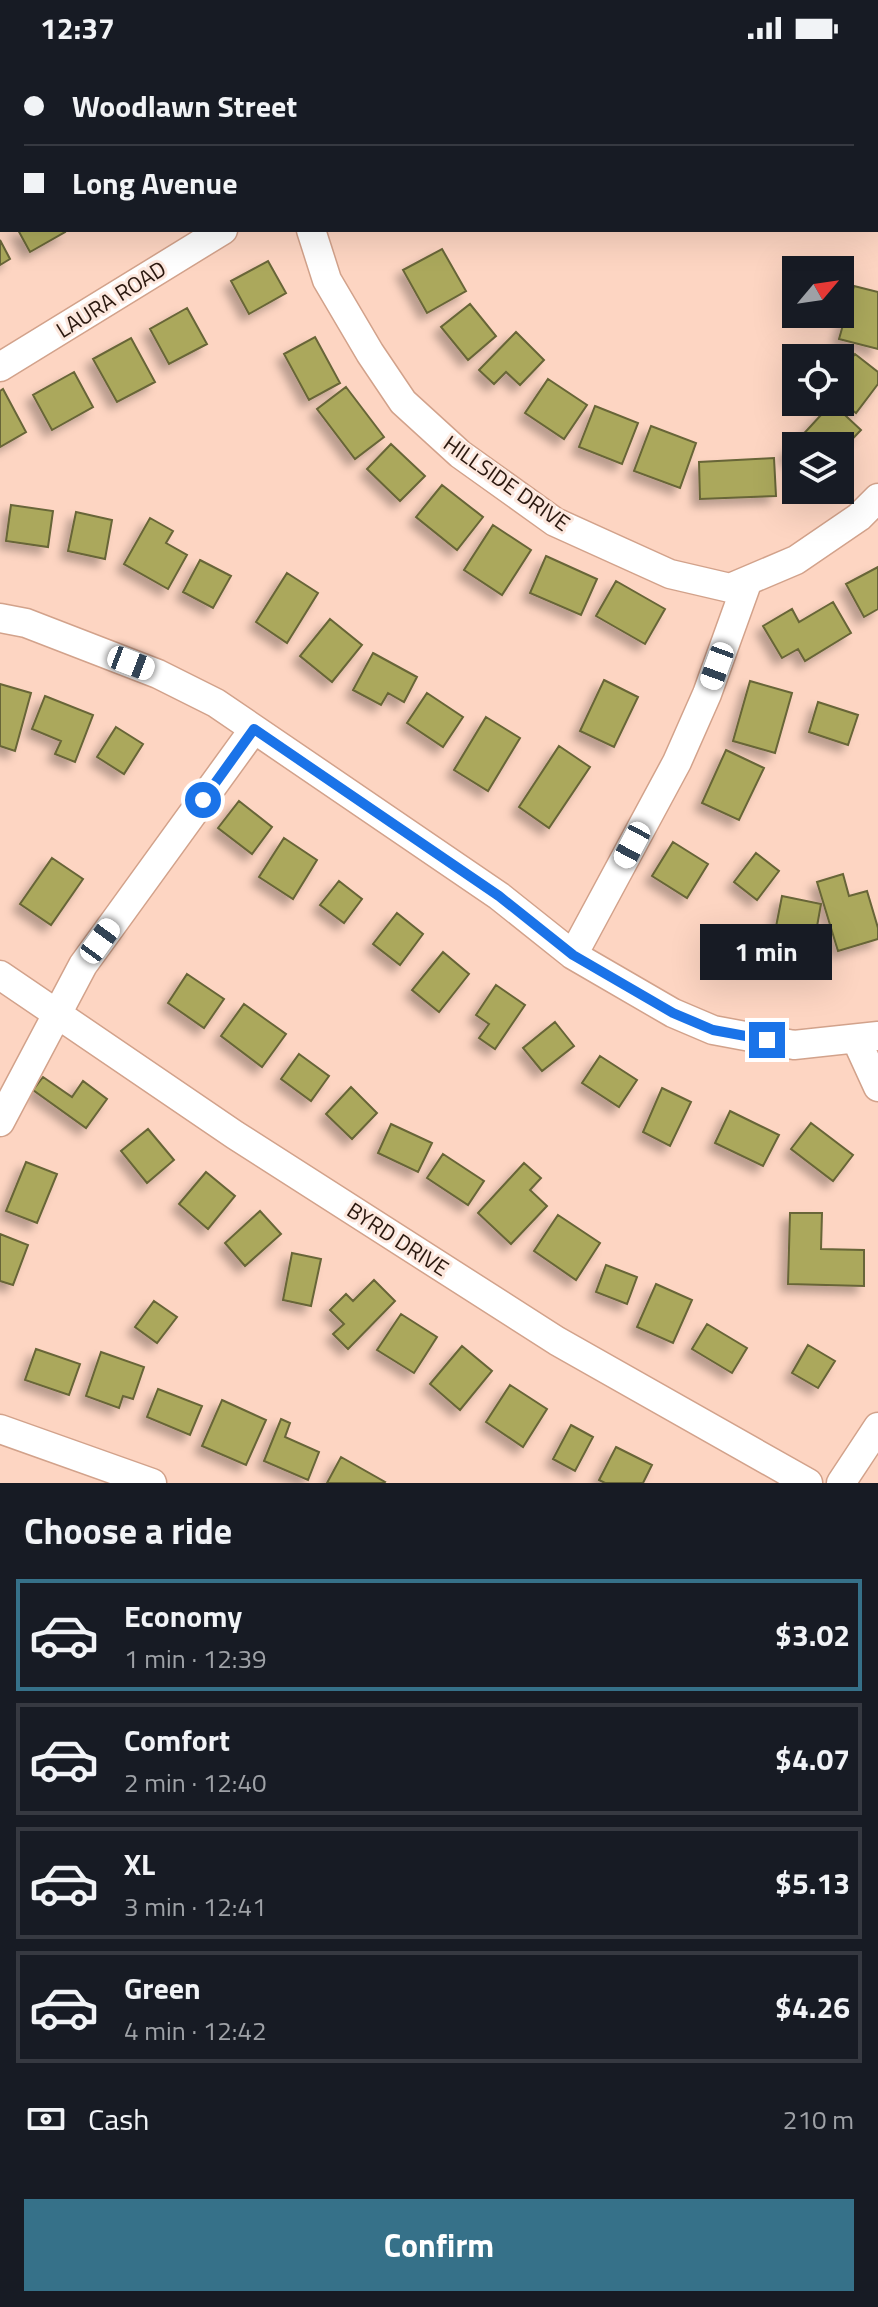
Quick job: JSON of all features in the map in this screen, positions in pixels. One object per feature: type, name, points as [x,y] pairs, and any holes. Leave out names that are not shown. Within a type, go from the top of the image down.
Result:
[{"type":"street","name":"LAURA ROAD","points":[[0,367],[220,232]]},
{"type":"street","name":"HILLSIDE DRIVE","points":[[312,232],[327,280],[403,402],[460,454],[555,522],[670,574],[730,588],[796,560],[859,517],[878,498]]},
{"type":"street","points":[[573,955],[677,762],[707,694],[747,583]]},
{"type":"street","points":[[0,618],[26,623],[158,674],[216,703],[499,896],[573,955],[673,1013],[713,1030],[794,1045],[867,1038],[878,1087]]},
{"type":"street","points":[[0,1122],[83,965],[254,729]]},
{"type":"street","name":"BYRD DRIVE","points":[[0,975],[235,1135],[557,1341],[808,1483]]},
{"type":"street","points":[[841,1483],[878,1427]]},
{"type":"street","points":[[0,1429],[152,1483]]},
{"type":"building","points":[[19,232],[65,232],[30,252]]},
{"type":"building","points":[[0,240],[10,259],[0,265]]},
{"type":"building","points":[[442,249],[466,291],[427,313],[403,270]]},
{"type":"building","points":[[268,261],[286,293],[249,314],[231,281]]},
{"type":"building","points":[[854,286],[878,292],[878,349],[839,339],[842,328],[854,328]]},
{"type":"building","points":[[470,304],[496,336],[468,360],[441,327]]},
{"type":"building","points":[[187,308],[207,344],[169,364],[150,329]]},
{"type":"building","points":[[516,332],[544,360],[520,385],[506,372],[494,384],[479,370]]},
{"type":"building","points":[[315,337],[340,383],[309,400],[284,354]]},
{"type":"building","points":[[131,338],[155,382],[117,402],[93,359]]},
{"type":"building","points":[[854,355],[878,372],[878,384],[856,413],[854,412]]},
{"type":"building","points":[[74,372],[93,407],[52,430],[33,395]]},
{"type":"building","points":[[548,379],[587,405],[564,439],[525,413]]},
{"type":"building","points":[[346,387],[384,437],[355,459],[317,409]]},
{"type":"building","points":[[3,389],[26,432],[0,447],[0,391]]},
{"type":"building","points":[[595,406],[638,423],[622,464],[579,447]]},
{"type":"building","points":[[820,416],[846,416],[861,430],[854,437],[854,432],[805,432]]},
{"type":"building","points":[[651,426],[696,443],[680,488],[634,471]]},
{"type":"building","points":[[391,444],[425,476],[400,501],[367,469]]},
{"type":"building","points":[[774,458],[776,496],[700,499],[699,462]]},
{"type":"building","points":[[442,485],[483,517],[457,550],[416,517]]},
{"type":"building","points":[[11,505],[53,511],[48,547],[6,541]]},
{"type":"building","points":[[76,512],[112,520],[105,559],[68,551]]},
{"type":"building","points":[[150,518],[173,531],[166,543],[187,555],[168,589],[124,564]]},
{"type":"building","points":[[493,525],[531,550],[502,595],[464,570]]},
{"type":"building","points":[[546,556],[597,579],[581,615],[530,593]]},
{"type":"building","points":[[200,560],[231,576],[213,608],[183,592]]},
{"type":"building","points":[[878,567],[878,609],[864,617],[846,584]]},
{"type":"building","points":[[287,573],[318,593],[287,643],[256,622]]},
{"type":"building","points":[[616,581],[665,609],[645,644],[596,616]]},
{"type":"building","points":[[833,602],[851,633],[805,661],[798,649],[782,658],[763,626],[792,609],[799,622]]},
{"type":"building","points":[[330,619],[362,645],[332,682],[300,656]]},
{"type":"building","points":[[373,653],[417,677],[404,702],[388,693],[381,705],[353,690]]},
{"type":"building","points":[[604,680],[638,697],[614,747],[580,731]]},
{"type":"building","points":[[750,681],[792,693],[775,753],[733,741]]},
{"type":"building","points":[[0,684],[31,693],[15,751],[0,746]]},
{"type":"building","points":[[427,693],[463,717],[443,747],[407,723]]},
{"type":"building","points":[[45,696],[93,715],[75,762],[55,754],[61,741],[32,729]]},
{"type":"building","points":[[818,702],[858,715],[848,745],[809,732]]},
{"type":"building","points":[[486,717],[520,738],[488,791],[454,770]]},
{"type":"building","points":[[116,727],[143,744],[124,774],[97,757]]},
{"type":"building","points":[[559,746],[590,767],[549,828],[519,807]]},
{"type":"building","points":[[726,750],[764,768],[739,820],[702,803]]},
{"type":"building","points":[[239,801],[272,827],[252,854],[218,828]]},
{"type":"building","points":[[284,838],[317,860],[293,899],[259,877]]},
{"type":"building","points":[[673,842],[708,864],[687,898],[652,876]]},
{"type":"building","points":[[756,853],[779,871],[757,900],[734,882]]},
{"type":"building","points":[[52,858],[83,879],[51,925],[20,904]]},
{"type":"building","points":[[843,874],[849,896],[867,891],[878,928],[878,939],[838,951],[817,882]]},
{"type":"building","points":[[339,881],[362,899],[344,923],[320,905]]},
{"type":"building","points":[[782,896],[821,904],[813,949],[773,942]]},
{"type":"building","points":[[397,913],[423,934],[400,965],[373,944]]},
{"type":"building","points":[[443,952],[469,974],[439,1012],[412,990]]},
{"type":"building","points":[[187,974],[224,999],[204,1028],[168,1003]]},
{"type":"building","points":[[496,985],[525,1005],[495,1049],[479,1038],[489,1024],[476,1015]]},
{"type":"building","points":[[244,1004],[286,1034],[262,1067],[221,1036]]},
{"type":"building","points":[[555,1022],[574,1046],[542,1071],[523,1048]]},
{"type":"building","points":[[299,1054],[329,1076],[311,1101],[281,1079]]},
{"type":"building","points":[[600,1056],[637,1080],[619,1107],[582,1083]]},
{"type":"building","points":[[43,1077],[72,1097],[83,1081],[107,1099],[86,1128],[33,1090]]},
{"type":"building","points":[[351,1087],[377,1113],[352,1139],[326,1114]]},
{"type":"building","points":[[662,1088],[691,1102],[670,1146],[643,1132]]},
{"type":"building","points":[[730,1111],[779,1135],[763,1166],[715,1143]]},
{"type":"building","points":[[811,1123],[853,1155],[833,1181],[791,1149]]},
{"type":"building","points":[[391,1124],[432,1143],[418,1172],[378,1153]]},
{"type":"building","points":[[148,1129],[174,1160],[147,1183],[121,1151]]},
{"type":"building","points":[[443,1154],[484,1181],[468,1205],[427,1178]]},
{"type":"building","points":[[26,1162],[57,1174],[37,1223],[6,1211]]},
{"type":"building","points":[[524,1163],[541,1178],[530,1190],[547,1206],[511,1244],[478,1213]]},
{"type":"building","points":[[206,1172],[235,1196],[208,1229],[179,1204]]},
{"type":"building","points":[[260,1211],[281,1234],[245,1266],[225,1243]]},
{"type":"building","points":[[790,1213],[822,1213],[821,1249],[864,1250],[864,1286],[788,1284]]},
{"type":"building","points":[[558,1215],[600,1243],[576,1280],[534,1251]]},
{"type":"building","points":[[0,1234],[28,1245],[13,1285],[0,1281]]},
{"type":"building","points":[[292,1253],[321,1259],[311,1306],[283,1300]]},
{"type":"building","points":[[606,1265],[637,1277],[627,1304],[596,1292]]},
{"type":"building","points":[[374,1280],[395,1301],[348,1349],[333,1334],[344,1324],[330,1310],[346,1294],[353,1301]]},
{"type":"building","points":[[656,1284],[692,1300],[673,1343],[637,1327]]},
{"type":"building","points":[[154,1301],[177,1317],[157,1343],[135,1327]]},
{"type":"building","points":[[401,1314],[437,1337],[414,1373],[377,1350]]},
{"type":"building","points":[[707,1324],[747,1348],[732,1373],[692,1349]]},
{"type":"building","points":[[808,1345],[835,1361],[818,1388],[792,1373]]},
{"type":"building","points":[[462,1346],[492,1371],[460,1410],[430,1384]]},
{"type":"building","points":[[36,1349],[80,1364],[69,1395],[25,1380]]},
{"type":"building","points":[[101,1352],[144,1367],[133,1399],[123,1396],[119,1408],[86,1396]]},
{"type":"building","points":[[510,1385],[547,1409],[523,1447],[486,1422]]},
{"type":"building","points":[[158,1389],[202,1406],[190,1435],[147,1417]]},
{"type":"building","points":[[222,1400],[266,1420],[246,1465],[202,1446]]},
{"type":"building","points":[[281,1419],[290,1423],[285,1437],[319,1452],[308,1480],[264,1461]]},
{"type":"building","points":[[571,1425],[593,1437],[575,1471],[553,1459]]},
{"type":"building","points":[[616,1447],[652,1465],[643,1483],[605,1483],[599,1480]]},
{"type":"building","points":[[341,1457],[385,1482],[327,1483]]},
{"type":"route","points":[[203,800],[254,729],[499,896],[573,955],[673,1013],[713,1030],[767,1040]]}]
